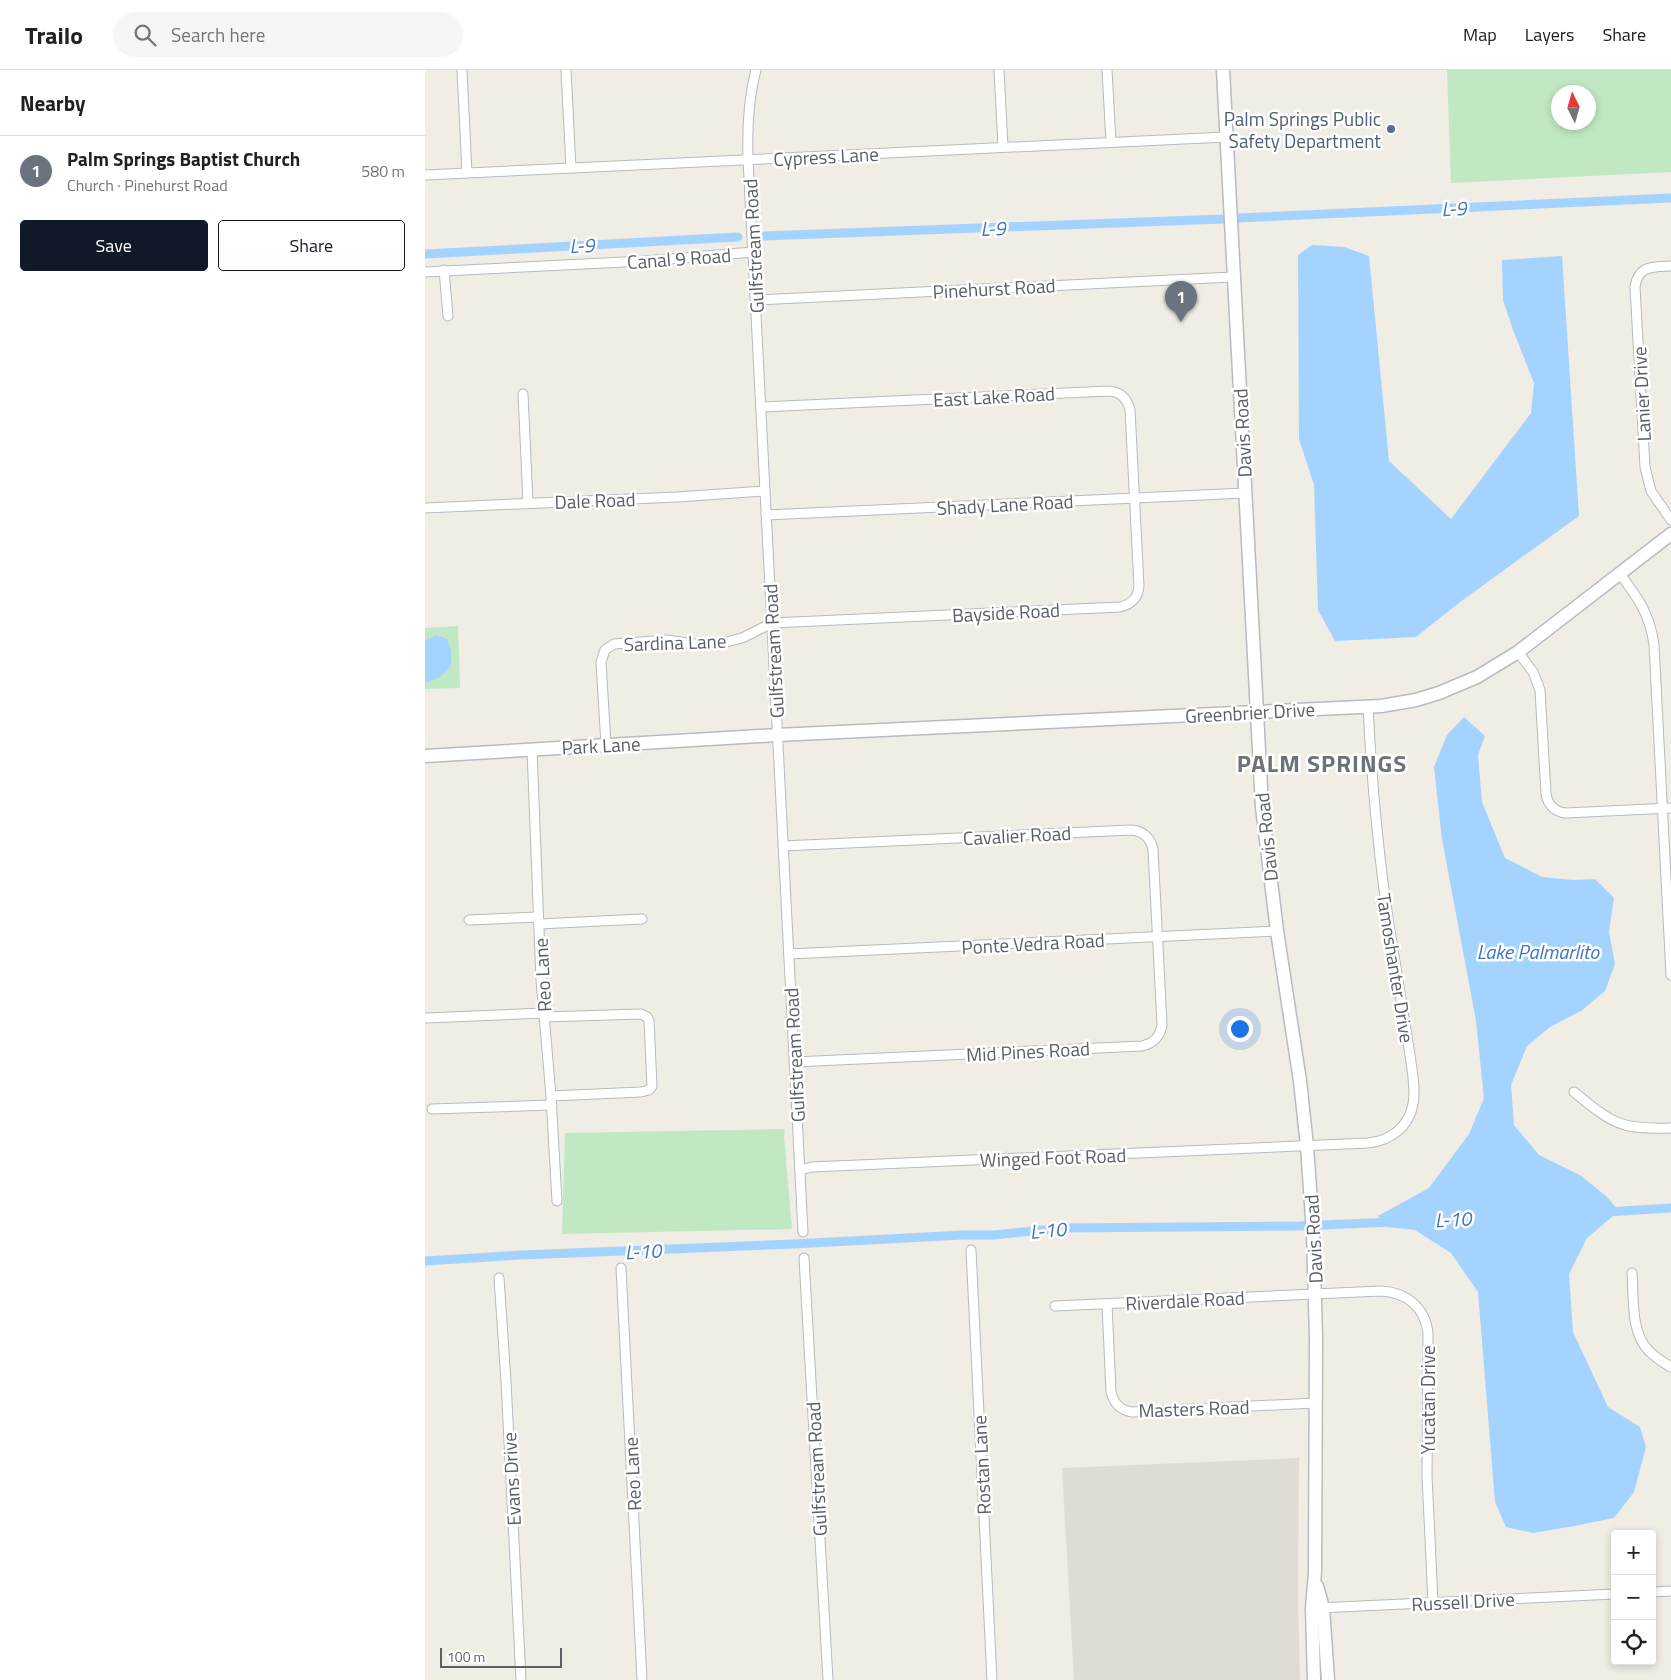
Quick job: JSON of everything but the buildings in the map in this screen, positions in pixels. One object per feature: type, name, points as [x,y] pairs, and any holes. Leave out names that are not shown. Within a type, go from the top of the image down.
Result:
[{"type":"street","points":[[462,70],[467,173]]},
{"type":"street","points":[[566,70],[571,168]]},
{"type":"street","name":"Gulfstream Road","points":[[756,70],[747,125],[748,159],[803,1232]]},
{"type":"street","points":[[999,70],[1003,147]]},
{"type":"street","points":[[1107,70],[1111,142]]},
{"type":"street","name":"Davis Road","points":[[1223,70],[1262,807],[1277,931],[1294,1034],[1307,1146],[1313,1233],[1316,1294],[1315,1572],[1319,1597],[1314,1680]]},
{"type":"street","name":"Cypress Lane","points":[[425,174],[1226,137]]},
{"type":"street","name":"Canal 9 Road","points":[[425,272],[644,261],[753,252]]},
{"type":"street","name":"Lanier Drive","points":[[1671,266],[1648,268],[1639,275],[1635,287],[1645,467],[1651,491],[1671,520]]},
{"type":"street","points":[[444,270],[448,316]]},
{"type":"street","name":"Pinehurst Road","points":[[755,300],[1233,277]]},
{"type":"street","name":"East Lake Road","points":[[761,407],[1115,392],[1126,398],[1130,410],[1135,498]]},
{"type":"street","points":[[523,394],[527,503]]},
{"type":"street","name":"Dale Road","points":[[425,508],[677,497],[765,491]]},
{"type":"street","name":"Shady Lane Road","points":[[766,515],[1245,493]]},
{"type":"street","name":"Bayside Road","points":[[772,623],[1126,606],[1136,598],[1139,586],[1135,498]]},
{"type":"street","name":"Greenbrier Drive","points":[[777,735],[1368,707],[1393,704],[1439,693],[1477,677],[1518,652],[1671,534]]},
{"type":"street","points":[[1619,574],[1643,607],[1652,632],[1667,808],[1671,975]]},
{"type":"street","name":"Sardina Lane","points":[[606,745],[601,662],[602,655],[609,647],[614,644],[667,640],[694,644],[718,644],[742,638],[772,623]]},
{"type":"street","points":[[1518,652],[1533,672],[1540,690],[1546,794],[1550,805],[1560,812],[1567,813],[1667,808]]},
{"type":"street","name":"Tamoshanter Drive","points":[[1307,1146],[1368,1143],[1385,1139],[1397,1132],[1405,1123],[1411,1113],[1414,1101],[1408,1046],[1375,821],[1368,707]]},
{"type":"street","name":"Park Lane","points":[[425,756],[777,735]]},
{"type":"street","name":"Reo Lane","points":[[532,750],[544,1015],[552,1101],[557,1201]]},
{"type":"street","name":"Cavalier Road","points":[[783,846],[1137,831],[1148,837],[1153,849],[1157,937]]},
{"type":"street","points":[[469,920],[642,919]]},
{"type":"street","name":"Ponte Vedra Road","points":[[789,954],[1277,931]]},
{"type":"street","name":"Mid Pines Road","points":[[794,1062],[1148,1044],[1158,1037],[1162,1025],[1157,937]]},
{"type":"street","points":[[426,1018],[641,1014],[647,1017],[649,1021],[652,1086],[649,1090],[552,1101],[432,1109]]},
{"type":"street","points":[[1574,1092],[1598,1112],[1620,1124],[1645,1129],[1671,1128]]},
{"type":"street","name":"Winged Foot Road","points":[[800,1170],[822,1166],[1307,1146]]},
{"type":"street","name":"Rostan Lane","points":[[971,1250],[992,1680]]},
{"type":"street","name":"Gulfstream Road","points":[[805,1258],[828,1680]]},
{"type":"street","name":"Reo Lane","points":[[621,1268],[642,1680]]},
{"type":"street","points":[[1632,1274],[1638,1331],[1649,1351],[1671,1368]]},
{"type":"street","name":"Evans Drive","points":[[499,1278],[521,1680]]},
{"type":"street","name":"Yucatan Drive","points":[[1316,1294],[1393,1292],[1413,1302],[1421,1311],[1426,1322],[1428,1333],[1427,1476],[1433,1602]]},
{"type":"street","name":"Riverdale Road","points":[[1055,1306],[1316,1294]]},
{"type":"street","name":"Masters Road","points":[[1107,1304],[1111,1392],[1115,1404],[1120,1408],[1132,1412],[1315,1403]]},
{"type":"street","points":[[1656,1592],[1671,1591]]},
{"type":"street","name":"Russell Drive","points":[[1317,1608],[1611,1594]]},
{"type":"street","name":"Davis Road","points":[[1317,1608],[1328,1680]]},
{"type":"shaded area","points":[[1299,1458],[1298,1599],[1300,1680],[1074,1680],[1062,1468]]},
{"type":"green space","points":[[1447,70],[1671,70],[1671,172],[1451,183]]},
{"type":"green space","points":[[458,626],[460,688],[425,689],[425,628]]},
{"type":"green space","points":[[785,1129],[784,1137],[792,1229],[562,1234],[565,1133]]},
{"type":"water","points":[[1312,245],[1344,247],[1369,256],[1389,461],[1451,519],[1531,413],[1534,383],[1503,300],[1502,260],[1562,256],[1579,516],[1460,602],[1416,637],[1335,641],[1318,610],[1314,485],[1299,439],[1298,255]]},
{"type":"water","points":[[436,635],[447,639],[451,650],[451,666],[440,677],[425,683],[425,641]]},
{"type":"water","name":"Lake Palmarlito","points":[[1464,717],[1485,736],[1478,755],[1482,802],[1505,858],[1542,877],[1573,880],[1595,879],[1614,898],[1609,932],[1615,964],[1605,991],[1581,1011],[1550,1027],[1527,1046],[1511,1085],[1514,1125],[1539,1155],[1580,1175],[1606,1196],[1619,1211],[1587,1238],[1569,1274],[1573,1332],[1608,1407],[1640,1427],[1646,1447],[1634,1492],[1614,1518],[1533,1533],[1506,1527],[1495,1502],[1478,1292],[1451,1253],[1415,1230],[1387,1227],[1378,1216],[1429,1188],[1469,1134],[1484,1098],[1476,1021],[1442,839],[1434,767],[1447,735]]},
{"type":"waterway","name":"L-9","points":[[1238,218],[1671,198]]},
{"type":"waterway","name":"L-9","points":[[763,236],[1223,219]]},
{"type":"waterway","name":"L-9","points":[[425,254],[738,237]]},
{"type":"waterway","name":"L-10","points":[[1606,1212],[1671,1208]]},
{"type":"waterway","name":"L-10","points":[[425,1261],[522,1255],[994,1235],[1063,1228],[1298,1226],[1394,1222]]},
{"type":"place","name":"Palm Springs Public Safety Department","points":[[1391,129]]},
{"type":"place","name":"Palm Springs Baptist Church","points":[[1181,322]]},
{"type":"district","name":"PALM SPRINGS","points":[[1322,763]]}]
